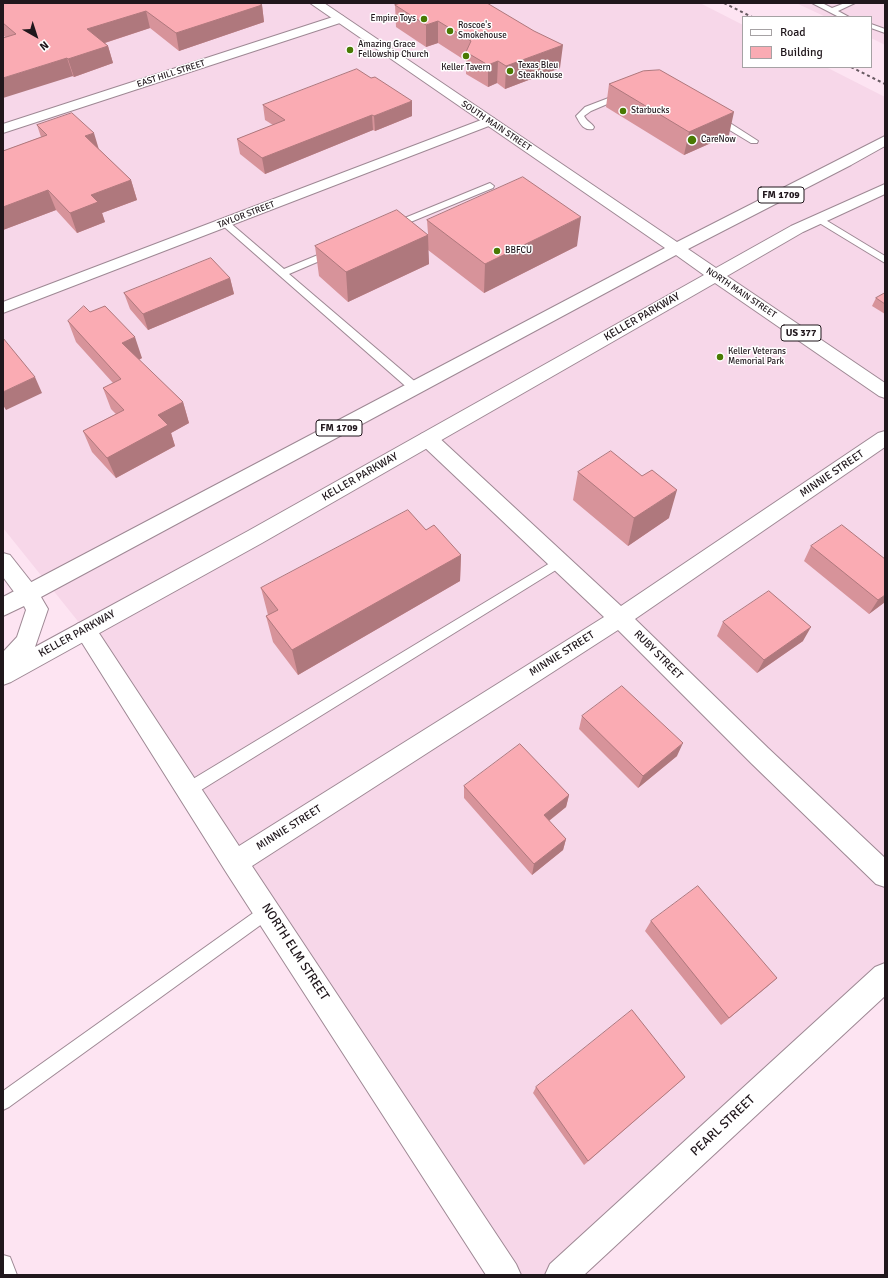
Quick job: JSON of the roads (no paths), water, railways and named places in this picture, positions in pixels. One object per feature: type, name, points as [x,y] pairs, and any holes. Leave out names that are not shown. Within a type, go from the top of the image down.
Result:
[{"type":"main road","name":"SOUTH MAIN STREET","points":[[316,3],[676,249]]},
{"type":"main road","name":"EAST HILL STREET","points":[[3,129],[340,19]]},
{"type":"main road","name":"TAYLOR STREET","points":[[3,308],[489,121]]},
{"type":"main road","name":"FM 1709","points":[[3,607],[676,249],[846,162],[885,140]]},
{"type":"main road","name":"KELLER PARKWAY","points":[[3,675],[255,537],[797,229],[885,188]]},
{"type":"main road","name":"NORTH MAIN STREET","points":[[676,249],[885,392]]},
{"type":"main road","name":"MINNIE STREET","points":[[235,863],[620,618],[885,438]]},
{"type":"main road","name":"RUBY STREET","points":[[428,439],[620,618],[760,756],[885,875]]},
{"type":"main road","points":[[3,561],[28,594],[37,609],[26,642],[3,666]]},
{"type":"main road","name":"NORTH ELM STREET","points":[[85,630],[235,863],[268,911],[505,1275]]},
{"type":"main road","name":"PEARL STREET","points":[[561,1275],[885,977]]},
{"type":"lane","points":[[816,3],[843,16]]},
{"type":"lane","points":[[832,11],[851,3]]},
{"type":"lane","points":[[872,26],[885,31]]},
{"type":"lane","points":[[590,127],[584,124],[580,116],[588,109],[630,93]]},
{"type":"lane","points":[[709,113],[754,141]]},
{"type":"lane","points":[[383,231],[490,186]]},
{"type":"lane","points":[[819,219],[881,252],[885,260]]},
{"type":"lane","points":[[225,222],[415,388]]},
{"type":"lane","points":[[283,273],[340,249]]},
{"type":"lane","points":[[188,790],[560,562]]},
{"type":"lane","points":[[3,1101],[268,911]]},
{"type":"lane","points":[[3,1264],[8,1275]]},
{"type":"railway","points":[[724,3],[750,16]]},
{"type":"railway","points":[[853,68],[885,84]]},
{"type":"place","name":"Empire Toys","points":[[424,19]]},
{"type":"place","name":"Roscoe's Smokehouse","points":[[450,31]]},
{"type":"place","name":"Amazing Grace Fellowship Church","points":[[350,50]]},
{"type":"place","name":"Keller Tavern","points":[[466,56]]},
{"type":"place","name":"Texas Bleu Steakhouse","points":[[510,71]]},
{"type":"place","name":"Starbucks","points":[[623,111]]},
{"type":"place","name":"CareNow","points":[[692,140]]},
{"type":"place","name":"BBFCU","points":[[497,251]]},
{"type":"place","name":"Keller Veterans Memorial Park","points":[[720,357]]}]
